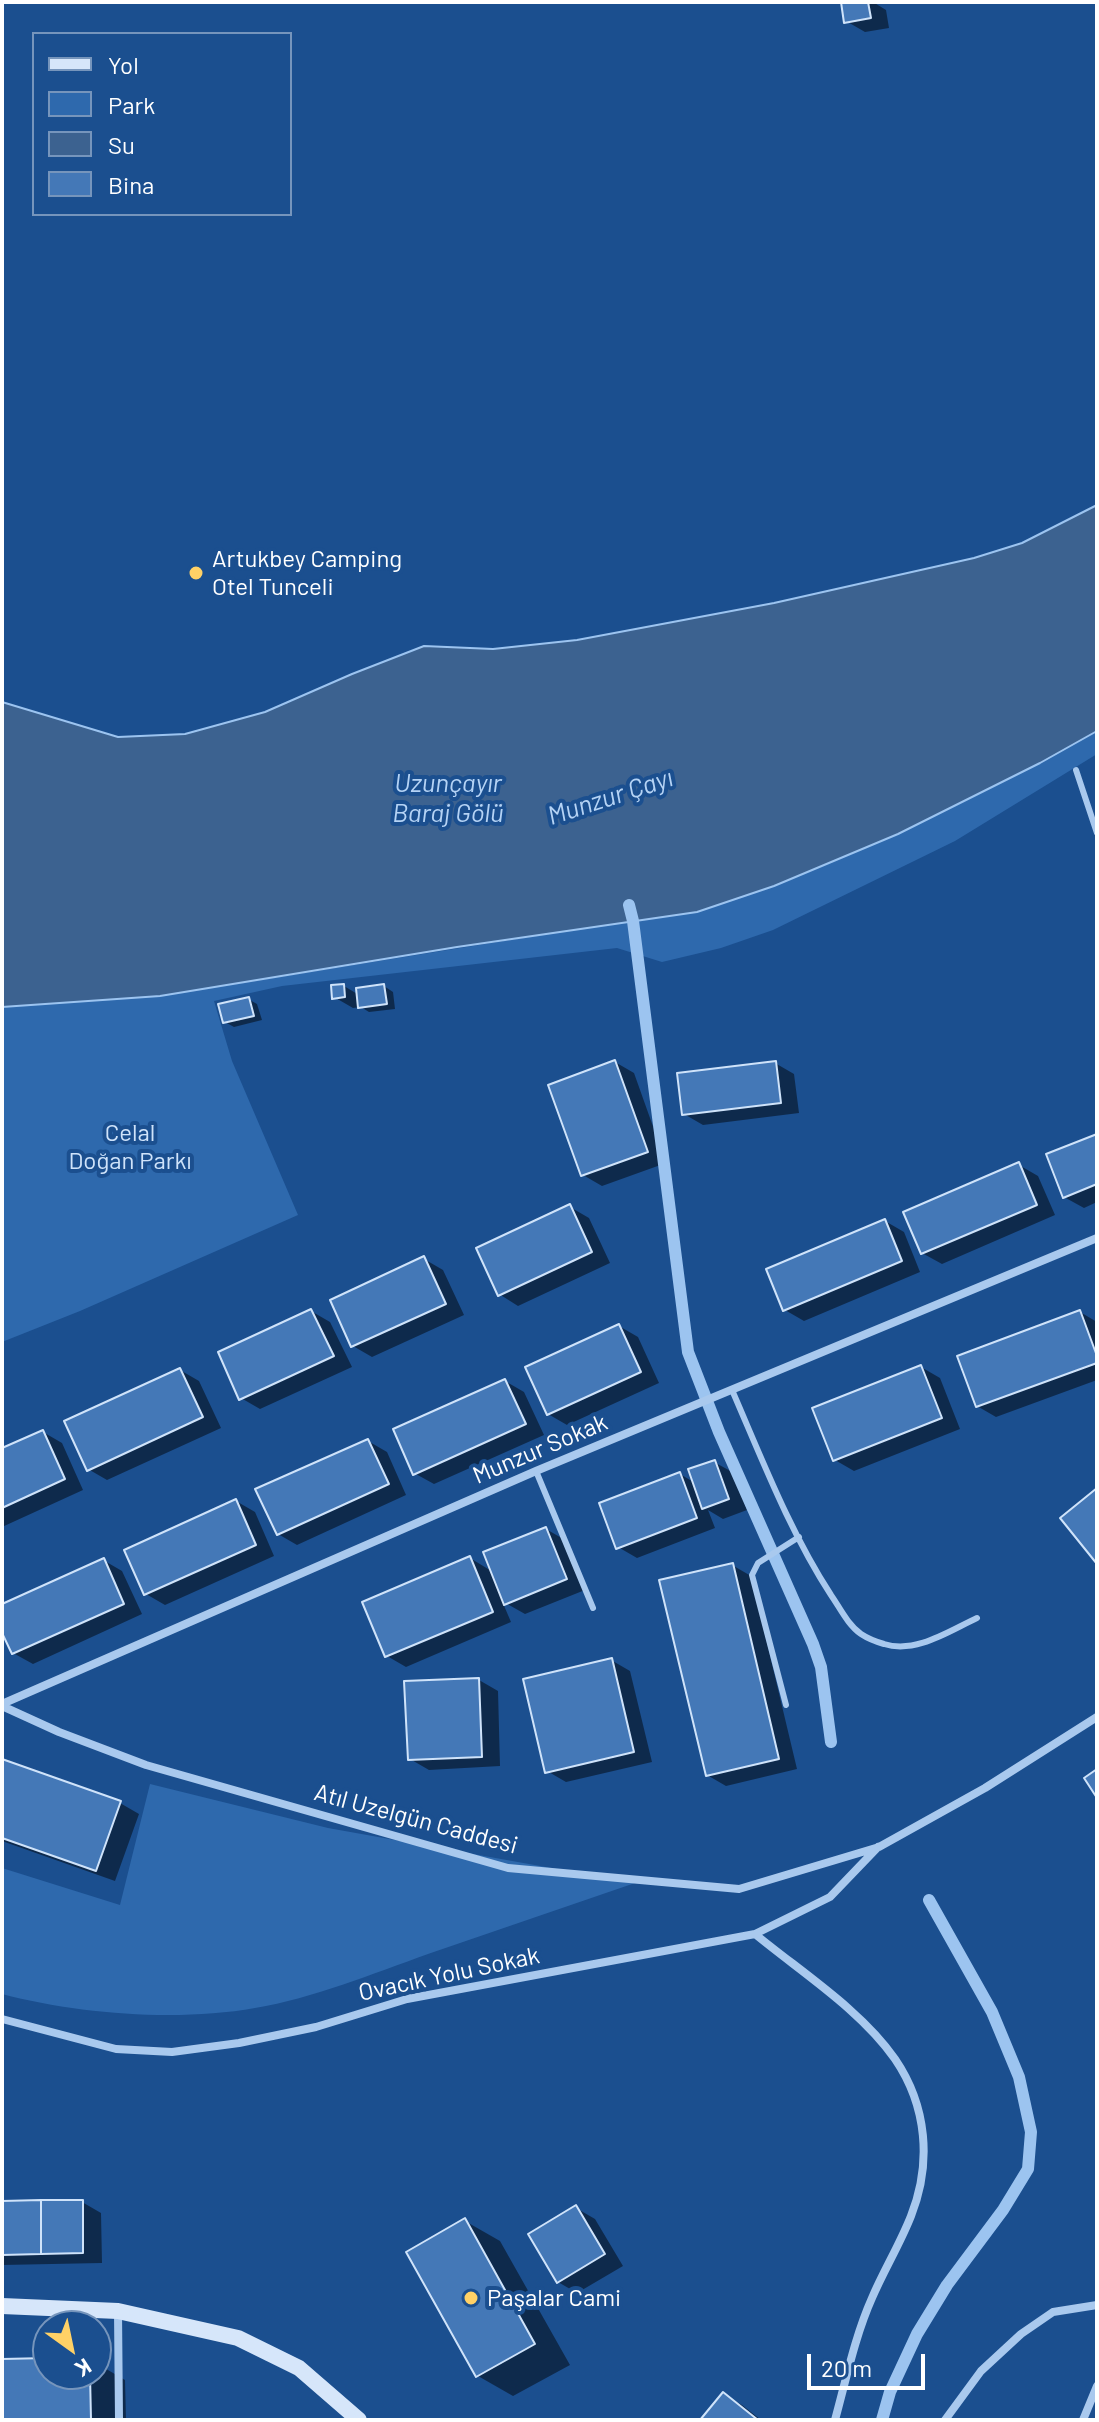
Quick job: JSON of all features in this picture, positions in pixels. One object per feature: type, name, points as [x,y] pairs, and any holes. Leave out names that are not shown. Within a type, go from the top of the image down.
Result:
[{"type":"main road","points":[[2,2306],[118,2311],[238,2338],[299,2368],[359,2420]]},
{"type":"street","name":"Munzur Sokak","points":[[2,1705],[536,1471],[1097,1238]]},
{"type":"street","name":"Atıl Uzelgün Caddesi","points":[[2,1705],[59,1732],[146,1765],[508,1868],[739,1889],[879,1847]]},
{"type":"street","points":[[879,1847],[985,1788],[1097,1717]]},
{"type":"street","name":"Ovacık Yolu Sokak","points":[[2,2019],[116,2049],[172,2052],[239,2043],[316,2027],[407,1999],[755,1934],[830,1897],[879,1847]]},
{"type":"street","points":[[755,1934],[858,2017],[894,2058],[912,2087],[923,2130],[922,2172],[912,2214],[871,2298],[835,2420]]},
{"type":"street","points":[[945,2420],[981,2371],[1021,2334],[1053,2312],[1097,2305]]},
{"type":"street","points":[[118,2311],[119,2420]]},
{"type":"street","points":[[1083,2420],[1097,2386]]},
{"type":"lane","points":[[1076,770],[1097,833]]},
{"type":"lane","points":[[732,1390],[778,1496],[817,1574],[847,1620],[861,1634],[885,1645],[907,1647],[977,1618]]},
{"type":"lane","points":[[536,1471],[593,1608]]},
{"type":"lane","points":[[786,1705],[752,1581],[753,1569],[758,1563],[799,1537]]},
{"type":"green space","name":"Celal Doğan Parkı","points":[[1097,731],[1097,754],[955,841],[773,930],[721,948],[662,962],[617,948],[282,986],[214,1001],[232,1061],[298,1215],[2,1342],[2,1007],[160,996],[704,909],[806,872],[905,830]]},
{"type":"green space","points":[[150,1784],[328,1828],[635,1883],[343,1985],[255,2008],[193,2015],[128,2014],[63,2007],[2,1994],[2,1868],[120,1905]]},
{"type":"water","name":"Uzunçayır Baraj Gölü","points":[[1097,505],[1097,731],[898,834],[774,886],[697,912],[457,947],[160,996],[2,1007],[2,702],[118,737],[185,734],[265,712],[424,646],[493,649],[577,640],[774,603],[974,558],[1022,543]]},
{"type":"building","points":[[841,2],[868,2],[871,18],[844,23]]},
{"type":"building","points":[[344,984],[345,997],[332,999],[331,985]]},
{"type":"building","points":[[384,984],[387,1004],[358,1008],[356,988]]},
{"type":"building","points":[[249,997],[254,1016],[223,1023],[218,1004]]},
{"type":"building","points":[[615,1060],[648,1152],[581,1176],[548,1085]]},
{"type":"building","points":[[776,1061],[781,1103],[682,1115],[677,1073]]},
{"type":"building","points":[[1097,1134],[1097,1184],[1063,1198],[1046,1154]]},
{"type":"building","points":[[1019,1162],[1037,1205],[921,1254],[903,1212]]},
{"type":"building","points":[[570,1204],[592,1252],[498,1296],[476,1248]]},
{"type":"building","points":[[885,1219],[902,1261],[783,1311],[766,1269]]},
{"type":"building","points":[[424,1256],[446,1304],[351,1347],[330,1300]]},
{"type":"building","points":[[311,1309],[334,1356],[239,1400],[218,1352]]},
{"type":"building","points":[[1080,1310],[1097,1363],[976,1407],[957,1356]]},
{"type":"building","points":[[619,1324],[641,1372],[547,1415],[525,1367]]},
{"type":"building","points":[[921,1365],[942,1418],[833,1461],[812,1408]]},
{"type":"building","points":[[180,1368],[203,1417],[87,1471],[64,1421]]},
{"type":"building","points":[[505,1379],[526,1424],[413,1475],[393,1429]]},
{"type":"building","points":[[43,1430],[65,1479],[2,1508],[2,1448]]},
{"type":"building","points":[[368,1439],[389,1484],[277,1535],[255,1489]]},
{"type":"building","points":[[715,1460],[729,1499],[702,1509],[688,1469]]},
{"type":"building","points":[[680,1472],[697,1518],[616,1549],[599,1503]]},
{"type":"building","points":[[1097,1488],[1097,1564],[1060,1518]]},
{"type":"building","points":[[236,1499],[256,1545],[144,1595],[124,1550]]},
{"type":"building","points":[[546,1527],[567,1579],[504,1605],[483,1552]]},
{"type":"building","points":[[470,1556],[493,1612],[385,1657],[362,1602]]},
{"type":"building","points":[[104,1558],[124,1604],[12,1654],[2,1633],[2,1604]]},
{"type":"building","points":[[733,1563],[779,1759],[706,1776],[659,1580]]},
{"type":"building","points":[[612,1658],[634,1752],[545,1773],[523,1679]]},
{"type":"building","points":[[479,1678],[482,1757],[408,1760],[404,1681]]},
{"type":"building","points":[[2,1759],[121,1801],[96,1871],[2,1838]]},
{"type":"building","points":[[1097,1769],[1097,1798],[1084,1778]]},
{"type":"building","points":[[41,2200],[83,2200],[83,2253],[41,2254]]},
{"type":"building","points":[[41,2200],[41,2254],[2,2255],[2,2201]]},
{"type":"building","points":[[576,2205],[605,2254],[557,2283],[528,2234]]},
{"type":"building","name":"Paşalar Cami","points":[[465,2218],[535,2344],[476,2377],[406,2252]]},
{"type":"building","points":[[32,2358],[32,2390],[90,2390],[91,2420],[2,2420],[2,2359]]},
{"type":"building","points":[[723,2392],[758,2420],[700,2420]]},
{"type":"waterway","points":[[629,905],[688,1352],[719,1432],[813,1644],[821,1667],[831,1742]]},
{"type":"waterway","points":[[882,2420],[890,2392],[917,2334],[947,2285],[1003,2210],[1028,2169],[1031,2132],[1019,2077],[992,2012],[929,1900]]},
{"type":"place","name":"Artukbey Camping Otel Tunceli","points":[[196,573]]},
{"type":"place","name":"Paşalar Cami","points":[[471,2298]]},
{"type":"water label","name":"Munzur Çayı","points":[[610,797]]}]
